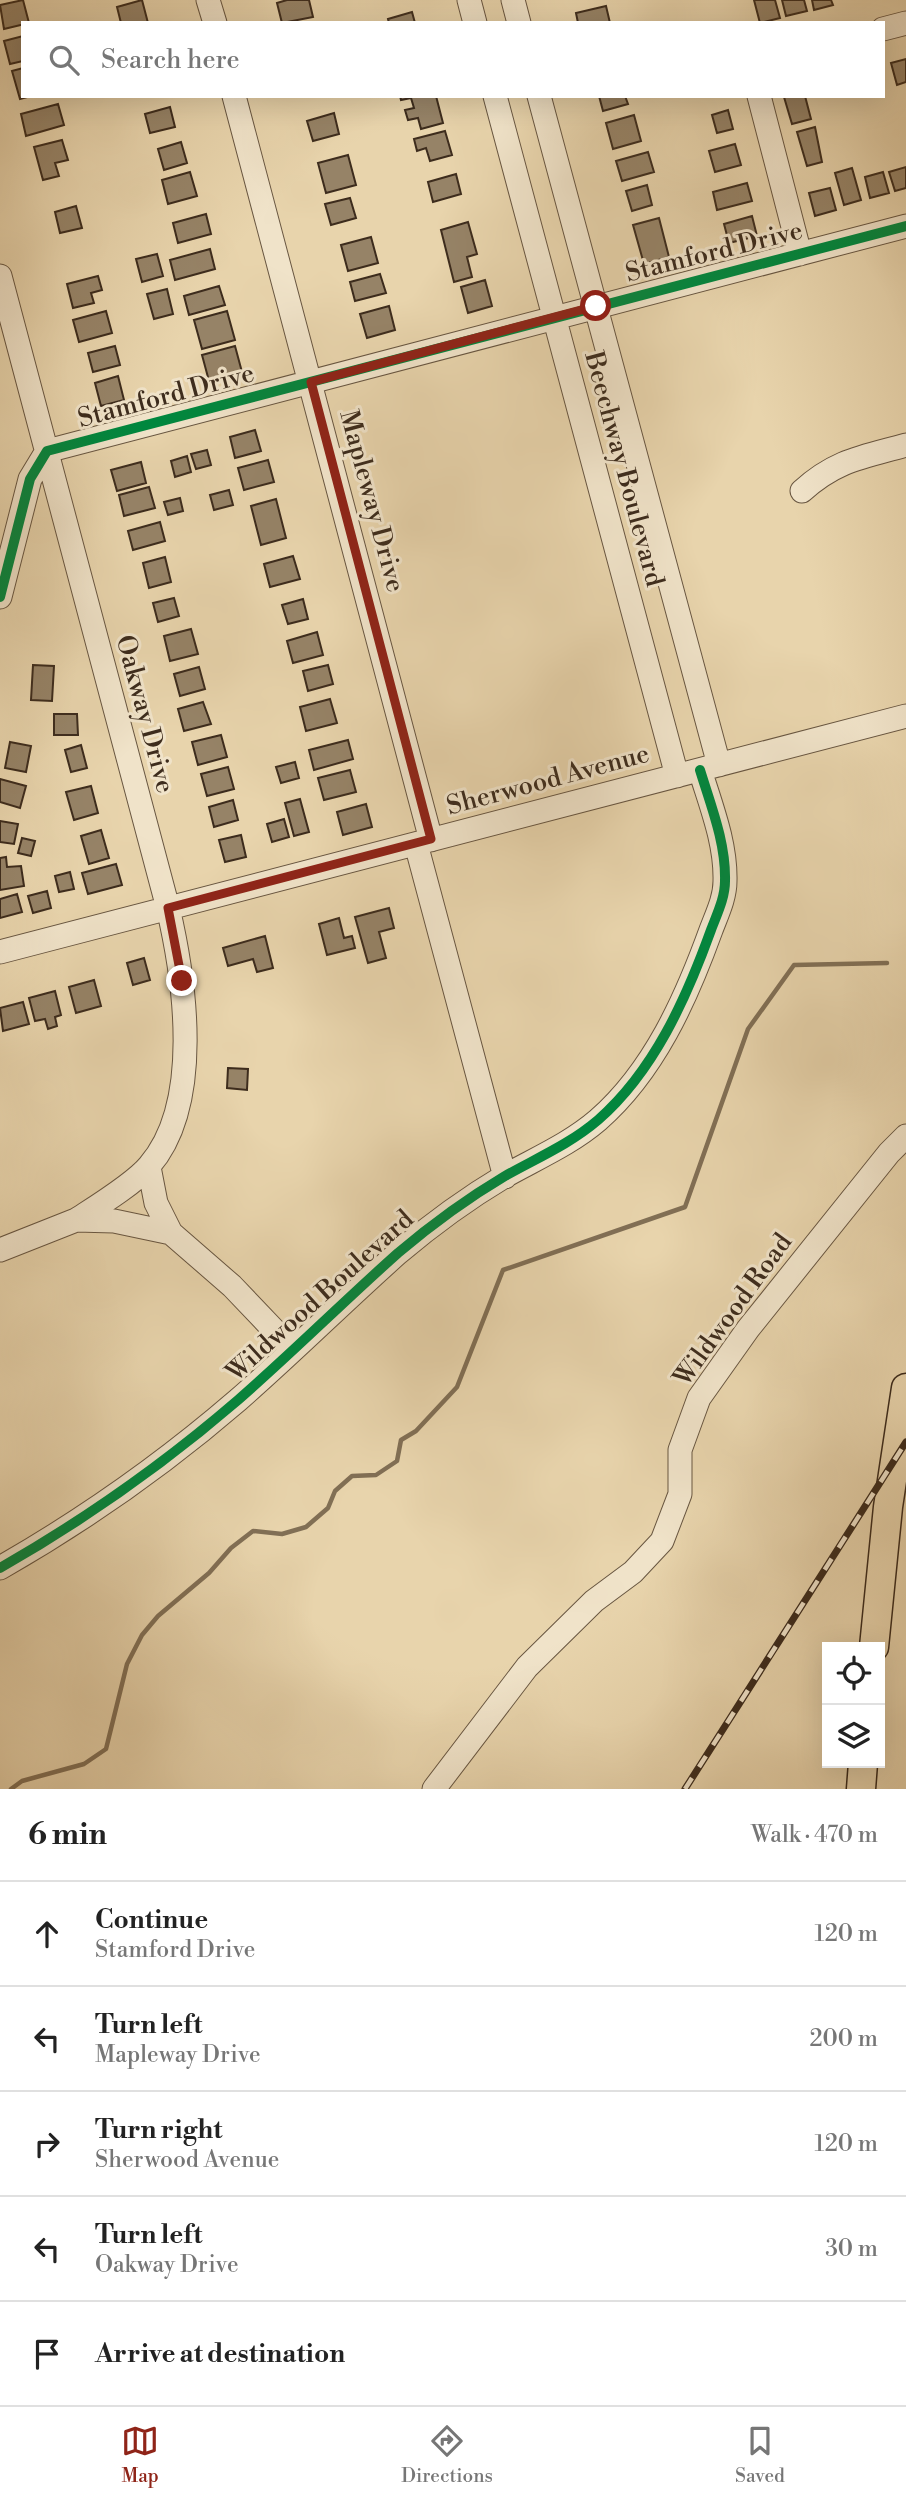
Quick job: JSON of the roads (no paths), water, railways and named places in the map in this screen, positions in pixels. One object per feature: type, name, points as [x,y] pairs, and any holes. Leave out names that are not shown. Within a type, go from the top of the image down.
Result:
[{"type":"main road","points":[[874,1642],[888,1507],[906,1388]]},
{"type":"main road","points":[[860,1789],[862,1768]]},
{"type":"street","points":[[208,0],[214,21]]},
{"type":"street","points":[[469,0],[474,21]]},
{"type":"street","points":[[513,0],[518,21]]},
{"type":"street","points":[[885,28],[906,23]]},
{"type":"street","name":"Mapleway Drive","points":[[235,98],[311,382],[505,1177]]},
{"type":"street","name":"Beechway Boulevard","points":[[496,98],[554,318],[699,770]]},
{"type":"street","name":"Beechway Boulevard","points":[[540,98],[596,306],[699,770]]},
{"type":"street","points":[[761,98],[800,254]]},
{"type":"street","name":"Stamford Drive","points":[[47,451],[906,226]]},
{"type":"street","name":"Oakway Drive","points":[[0,275],[168,908],[182,981],[186,1013],[185,1060],[172,1124],[149,1167]]},
{"type":"street","points":[[802,491],[828,469],[856,458],[906,445]]},
{"type":"street","points":[[0,597],[30,479],[47,451]]},
{"type":"street","name":"Sherwood Avenue","points":[[0,952],[906,716]]},
{"type":"street","name":"Wildwood Boulevard","points":[[0,1568],[62,1533],[169,1457],[236,1402],[428,1228],[505,1177],[570,1140],[615,1103],[653,1055],[681,1003],[701,958],[723,895],[724,848],[699,770]]},
{"type":"street","name":"Wildwood Road","points":[[434,1789],[527,1667],[594,1601],[633,1572],[662,1541],[680,1494],[680,1450],[699,1398],[748,1329],[906,1136]]},
{"type":"street","points":[[0,1250],[76,1220],[149,1167],[156,1203],[171,1233],[232,1286],[293,1350]]},
{"type":"street","points":[[76,1220],[114,1221],[171,1233]]},
{"type":"waterway","points":[[11,1789],[22,1781],[84,1764],[106,1749],[127,1664],[142,1635],[158,1616],[209,1573],[231,1548],[253,1531],[282,1534],[306,1527],[328,1508],[335,1491],[352,1476],[376,1475],[397,1461],[401,1440],[416,1431],[457,1387],[503,1270],[685,1207],[748,1029],[794,965],[887,963]]},
{"type":"railway","points":[[685,1789],[906,1442]]}]
